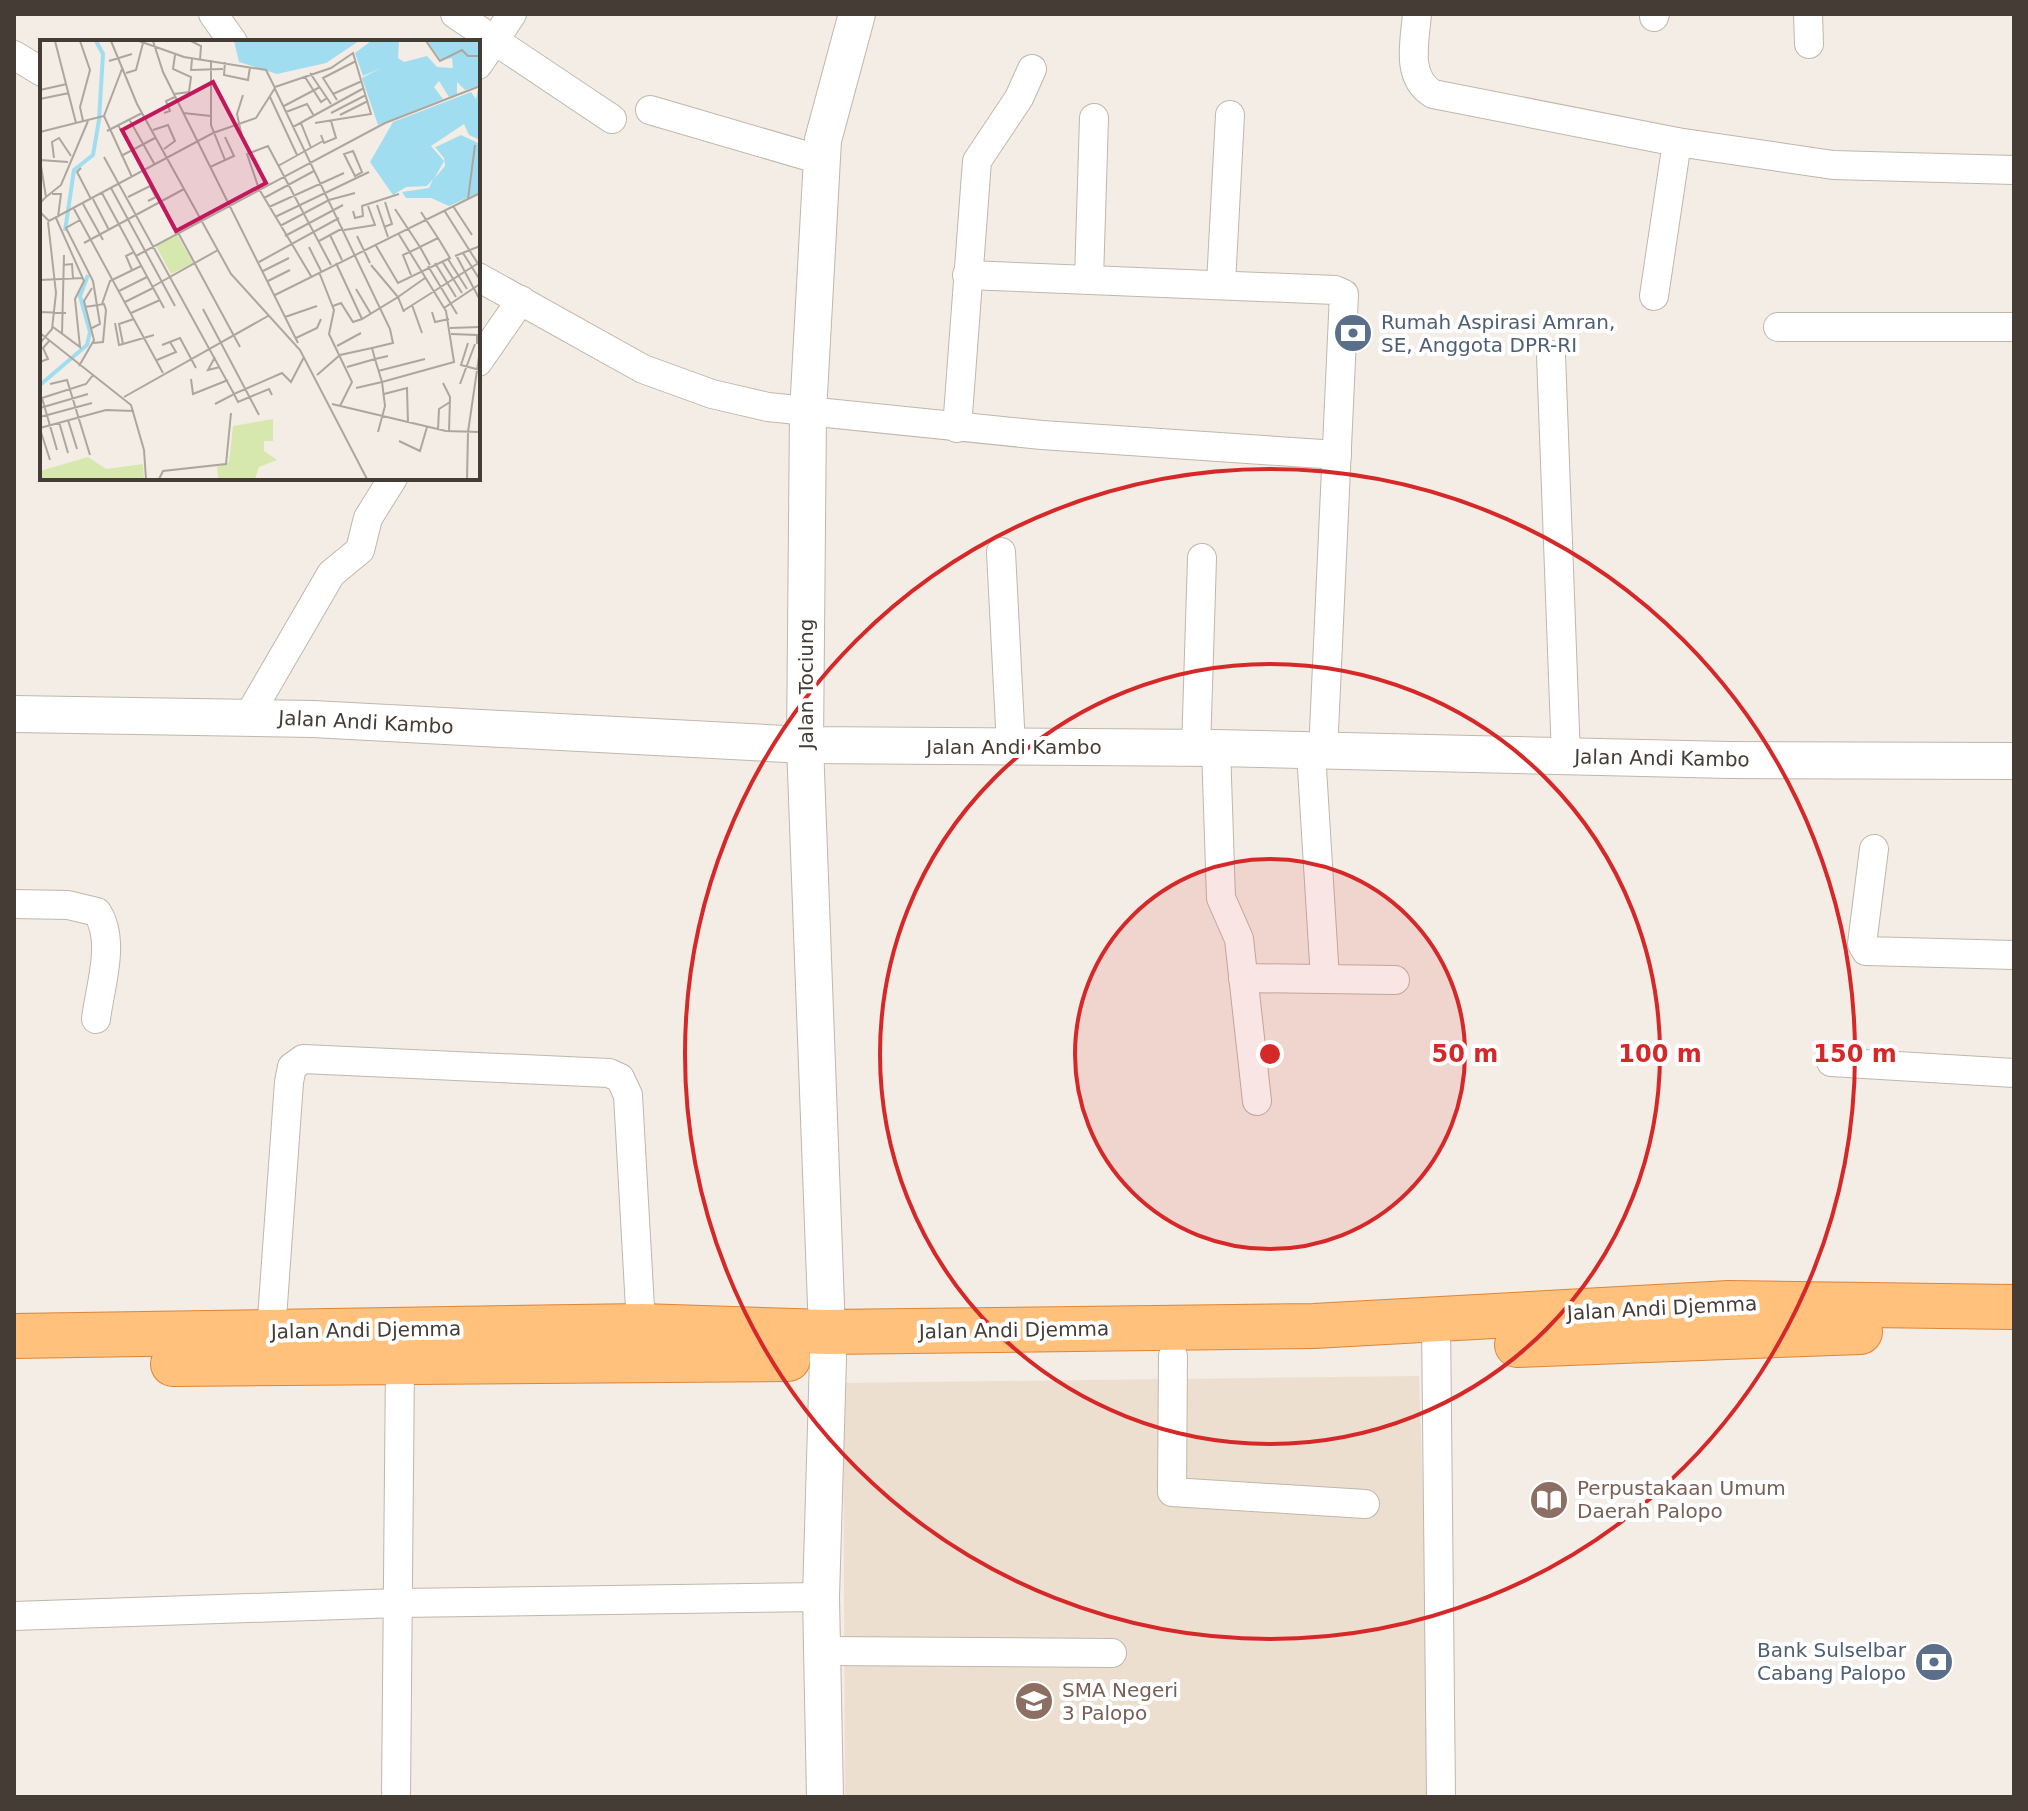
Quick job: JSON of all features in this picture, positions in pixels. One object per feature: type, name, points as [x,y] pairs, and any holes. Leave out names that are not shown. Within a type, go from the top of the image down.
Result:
[{"type":"highway","name":"Jalan Andi Djemma","points":[[14,1336],[641,1326],[827,1345],[1173,1356],[1437,1334],[1729,1303],[2014,1307]]},
{"type":"highway","name":"Jalan Andi Djemma","points":[[14,1365],[400,1362],[1314,1326],[1437,1334],[2014,1333]]},
{"type":"street","points":[[213,14],[232,40]]},
{"type":"street","points":[[455,14],[612,119]]},
{"type":"street","points":[[480,62],[512,14]]},
{"type":"street","name":"Jalan Tociung","points":[[825,1797],[821,1597],[827,1345],[805,745],[808,413],[821,160],[828,109],[857,14]]},
{"type":"street","points":[[1417,14],[1414,68],[1426,90],[1433,94],[1677,142],[1856,167],[2014,170]]},
{"type":"street","points":[[1808,14],[1809,44]]},
{"type":"street","points":[[14,55],[40,71]]},
{"type":"street","points":[[957,428],[977,161],[1019,98],[1032,69]]},
{"type":"street","points":[[650,110],[821,160]]},
{"type":"street","points":[[1221,284],[1230,115]]},
{"type":"street","points":[[1089,279],[1094,118]]},
{"type":"street","points":[[1654,296],[1677,142]]},
{"type":"street","points":[[967,275],[1221,284],[1335,290],[1344,294],[1337,455],[1317,752],[1325,979]]},
{"type":"street","points":[[480,278],[606,351],[666,378],[712,394],[808,413],[957,428],[1337,455]]},
{"type":"street","points":[[480,359],[521,300]]},
{"type":"street","points":[[1778,327],[2014,327]]},
{"type":"street","points":[[1551,355],[1566,757]]},
{"type":"street","points":[[248,717],[331,574],[360,550],[368,518],[392,480]]},
{"type":"street","points":[[1001,552],[1011,746]]},
{"type":"street","points":[[1202,558],[1206,748],[1221,898],[1237,932],[1257,1101]]},
{"type":"street","name":"Jalan Andi Kambo","points":[[14,714],[248,717],[805,745],[2014,761]]},
{"type":"street","points":[[1874,849],[1862,944],[1866,951],[2014,955]]},
{"type":"street","points":[[14,904],[68,905],[97,912],[105,930],[106,946],[96,1019]]},
{"type":"street","points":[[1243,978],[1395,980]]},
{"type":"street","points":[[271,1332],[289,1082],[292,1067],[303,1059],[609,1073],[620,1078],[628,1095],[641,1326]]},
{"type":"street","points":[[1831,1062],[2014,1073]]},
{"type":"street","points":[[1437,1334],[1441,1797]]},
{"type":"street","points":[[1173,1356],[1169,1485],[1174,1494],[1365,1504]]},
{"type":"street","points":[[396,1797],[400,1362]]},
{"type":"street","points":[[14,1616],[399,1603],[821,1597]]},
{"type":"street","points":[[822,1651],[1112,1653]]},
{"type":"shaded area","points":[[1419,1376],[1433,1797],[845,1797],[843,1383]]},
{"type":"place","name":"Rumah Aspirasi Amran, SE, Anggota DPR-RI","points":[[1353,333]]},
{"type":"place","name":"Perpustakaan Umum Daerah Palopo","points":[[1549,1500]]},
{"type":"place","name":"Bank Sulselbar Cabang Palopo","points":[[1934,1662]]},
{"type":"place","name":"SMA Negeri 3 Palopo","points":[[1034,1701]]}]
